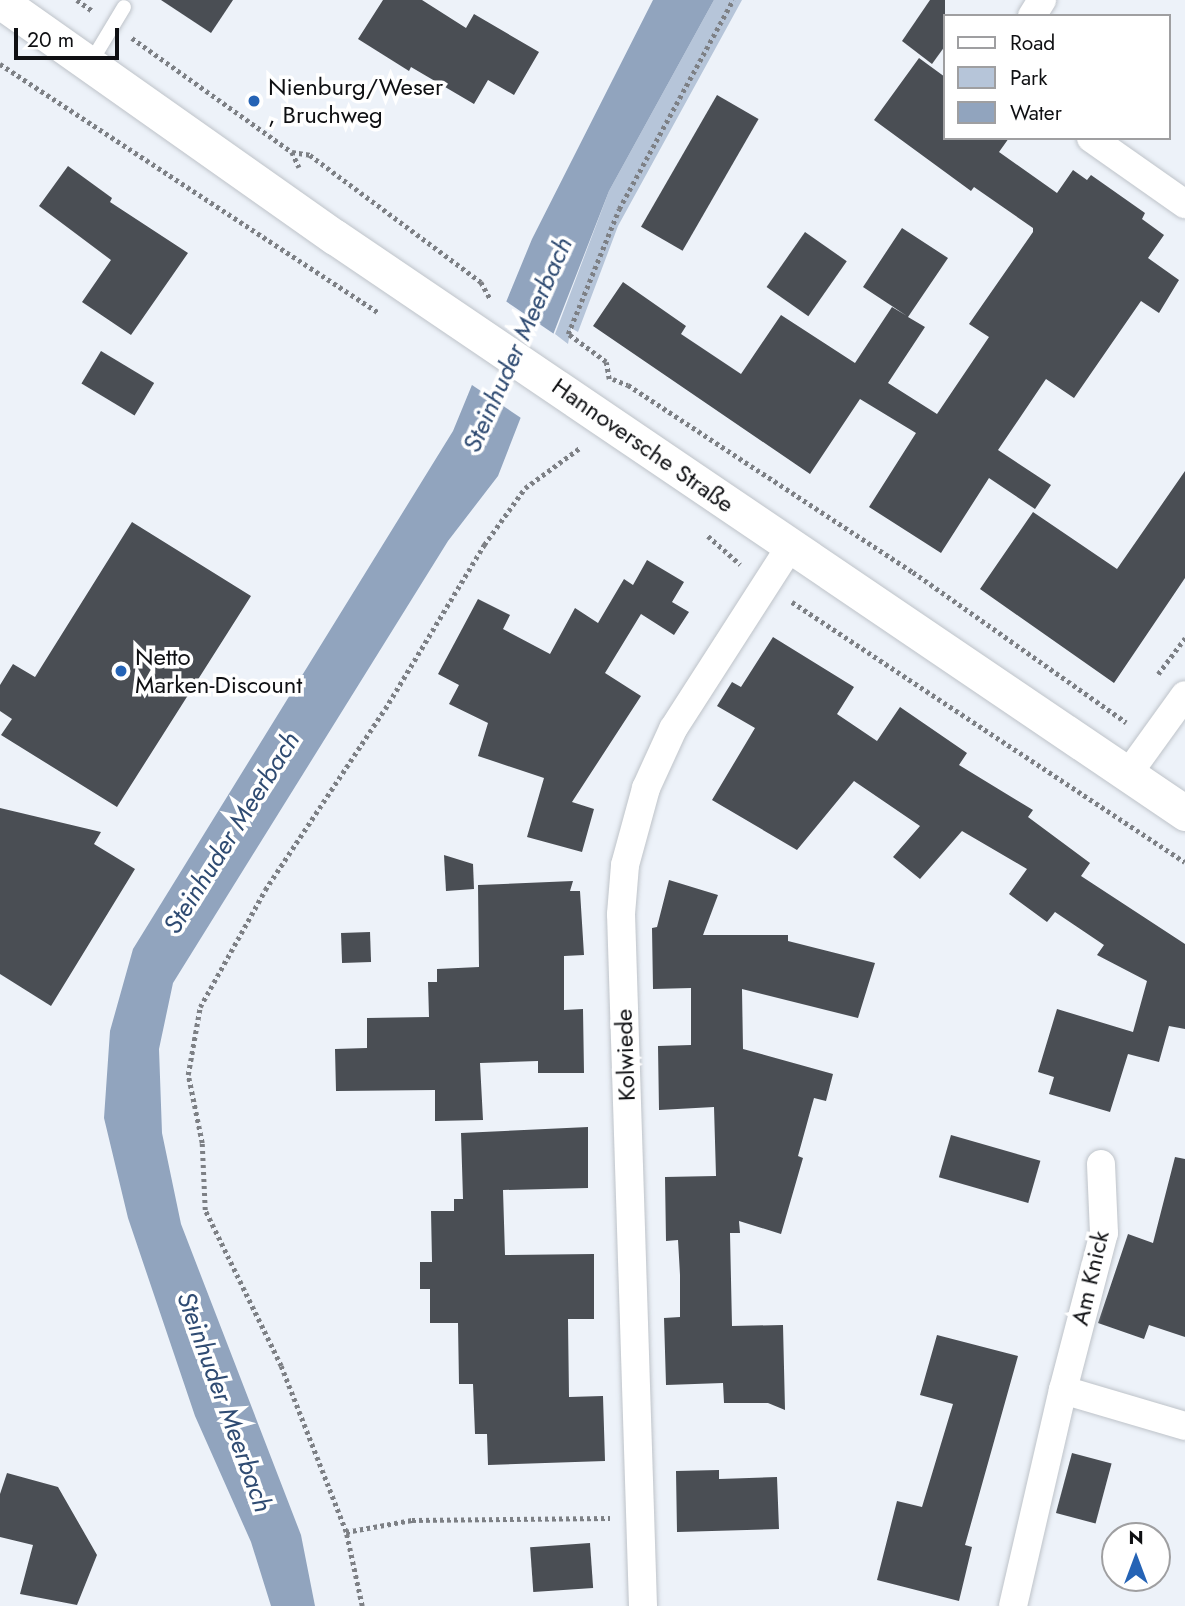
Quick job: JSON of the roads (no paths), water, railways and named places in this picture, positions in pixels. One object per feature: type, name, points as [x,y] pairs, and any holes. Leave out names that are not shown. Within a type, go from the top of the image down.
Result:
[{"type":"street","name":"Hannoversche Straße","points":[[0,1],[91,62],[335,237],[488,320],[570,394],[790,547],[1185,813]]},
{"type":"street","points":[[1094,140],[1185,204]]},
{"type":"street","name":"Kolwiede","points":[[643,1606],[621,914],[625,865],[646,788],[673,729],[790,547]]},
{"type":"street","points":[[1128,774],[1185,695]]},
{"type":"street","name":"Am Knick","points":[[1013,1606],[1063,1390],[1104,1233],[1101,1164]]},
{"type":"street","points":[[1063,1390],[1185,1426]]},
{"type":"lane","points":[[91,62],[124,7]]},
{"type":"water","name":"Steinhuder Meerbach","points":[[653,0],[714,0],[609,191],[498,476],[448,541],[173,983],[159,1049],[162,1133],[181,1224],[301,1535],[315,1606],[271,1606],[251,1542],[195,1416],[128,1218],[104,1118],[110,1031],[133,949],[453,431],[532,239]]},
{"type":"place","name":"Nienburg/Weser , Bruchweg","points":[[254,101]]},
{"type":"place","name":"Netto Marken-Discount","points":[[121,671]]}]
